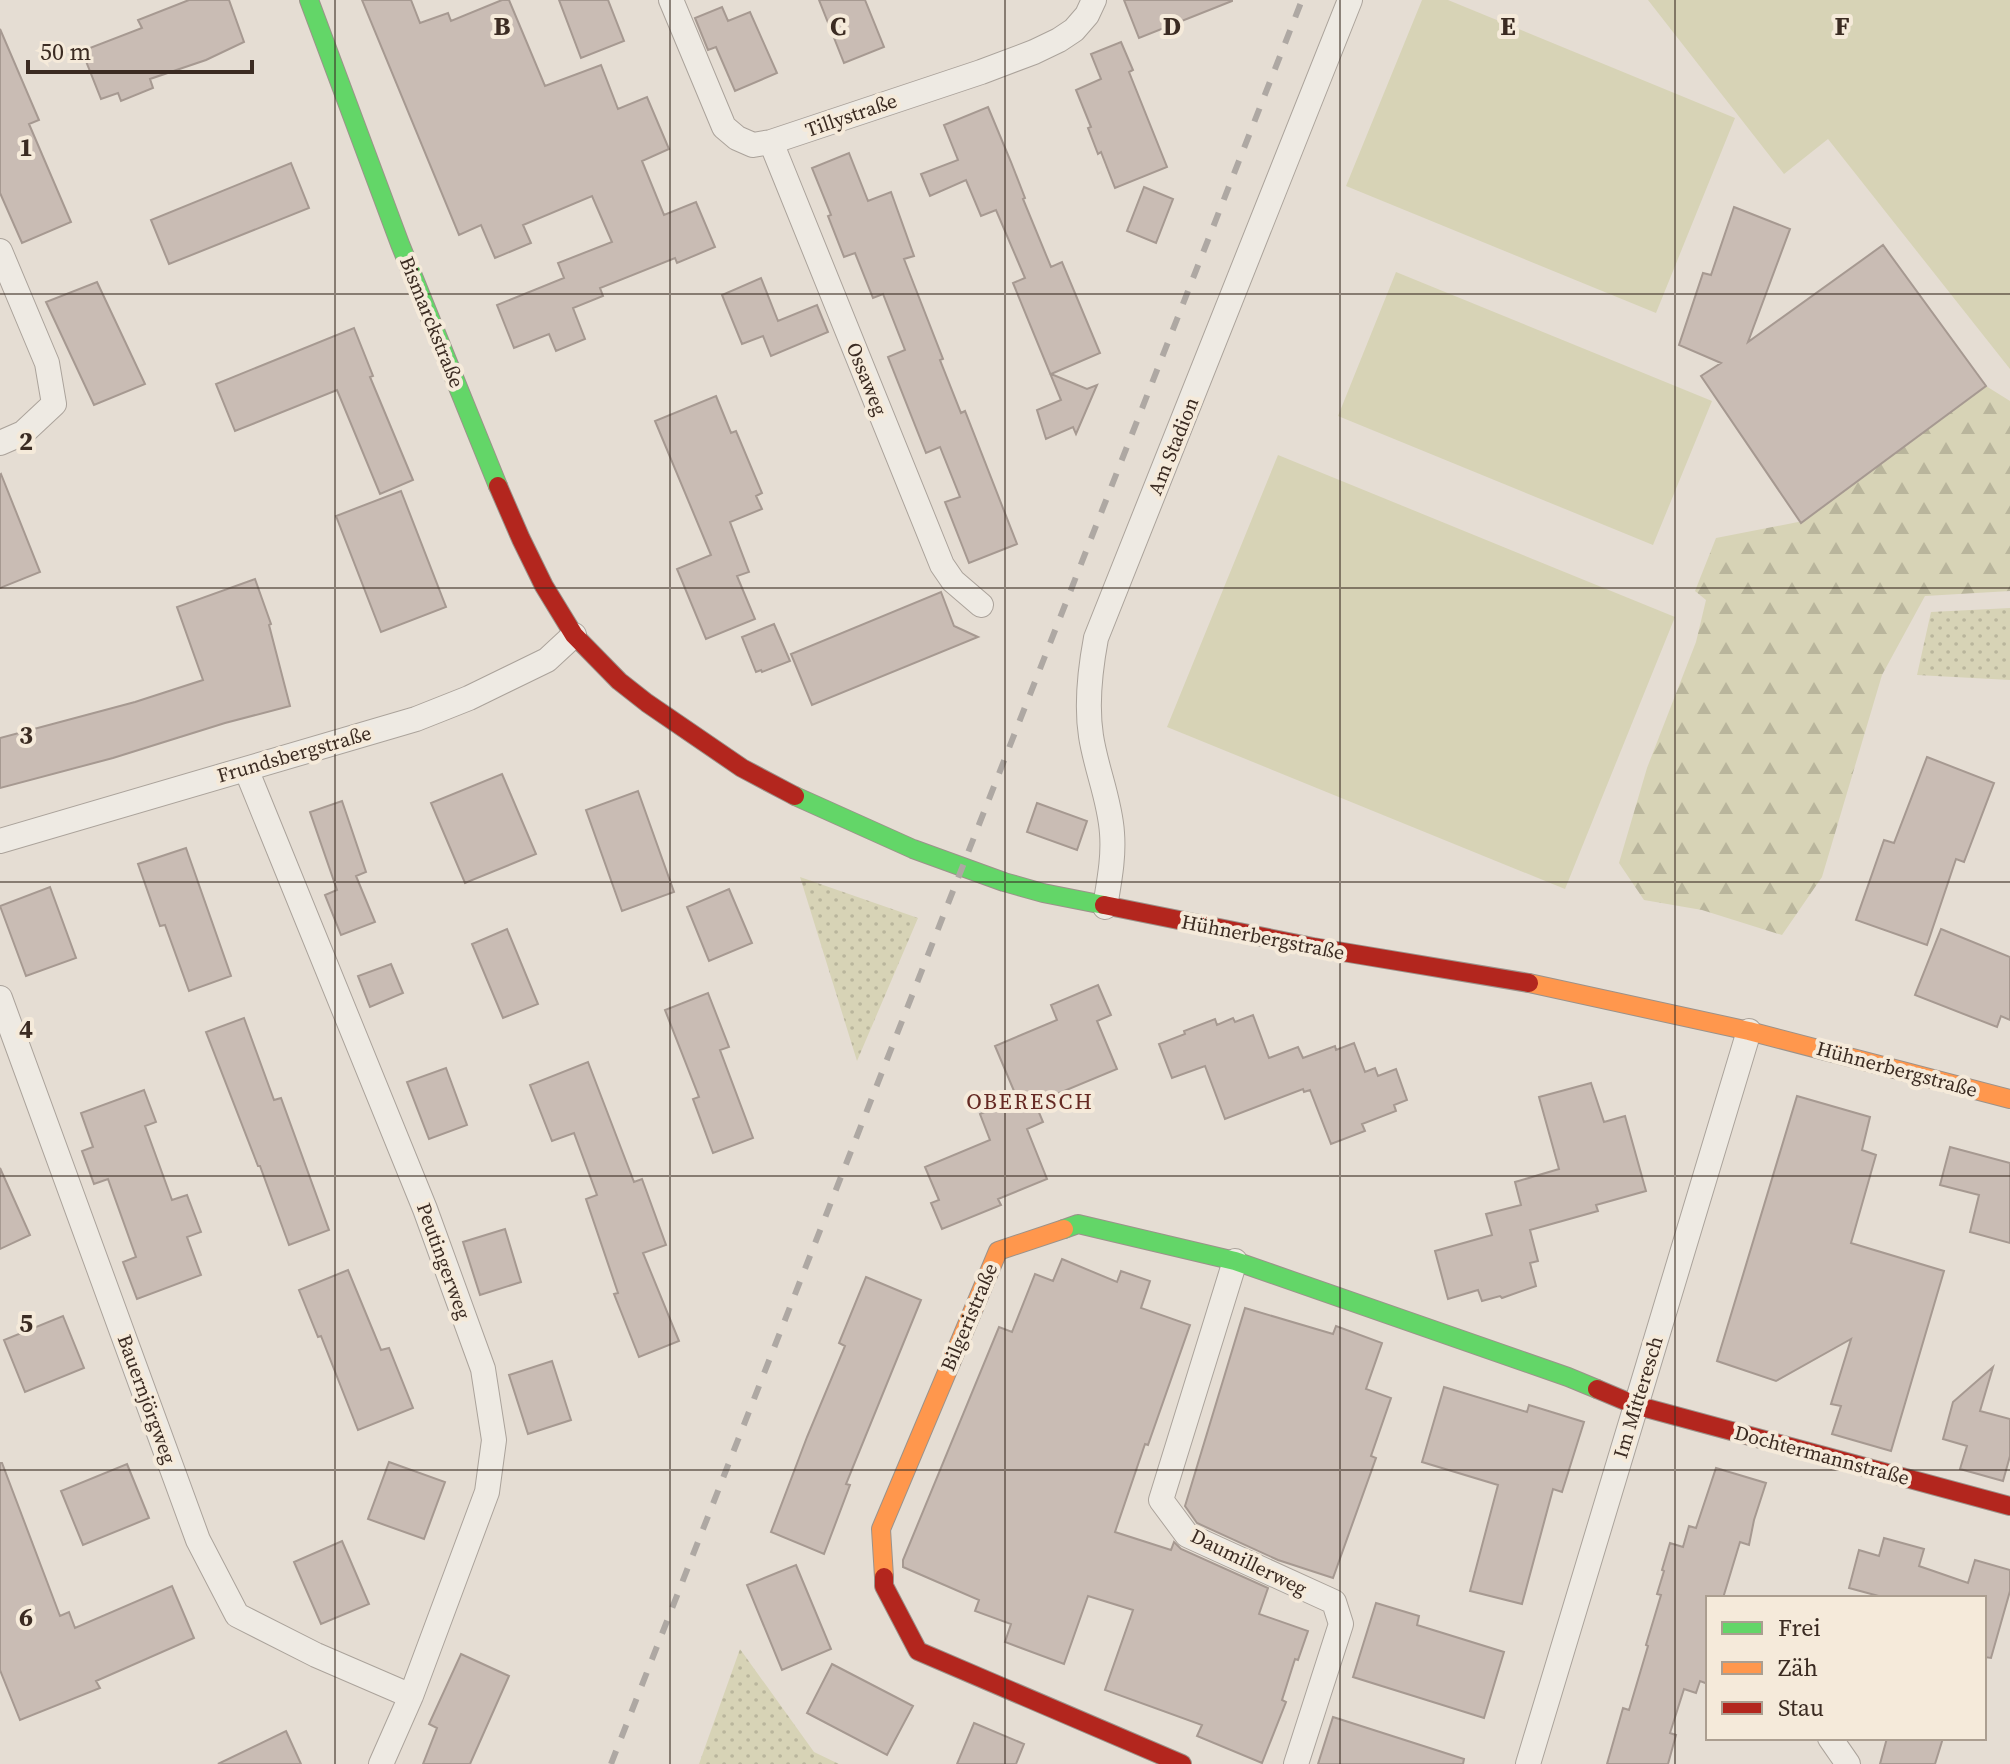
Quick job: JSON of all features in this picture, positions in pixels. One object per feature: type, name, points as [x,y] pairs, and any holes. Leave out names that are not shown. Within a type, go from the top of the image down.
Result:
[{"type":"street","name":"Bismarckstraße","points":[[309,0],[400,244],[480,442],[544,586],[574,635]]},
{"type":"street","name":"Tillystraße","points":[[671,0],[724,127],[737,138],[753,145],[771,142],[1034,52],[1074,30],[1087,15],[1094,0]]},
{"type":"street","name":"Am Stadion","points":[[1105,907],[1113,855],[1109,808],[1091,738],[1089,713],[1089,681],[1096,638],[1350,0]]},
{"type":"street","name":"Ossaweg","points":[[771,142],[942,565],[953,581],[981,605]]},
{"type":"street","points":[[0,251],[47,363],[54,404],[23,433],[0,443]]},
{"type":"street","name":"Frundsbergstraße","points":[[0,841],[416,719],[456,704],[547,660],[574,635]]},
{"type":"street","name":"Hühnerbergstraße","points":[[574,635],[619,681],[742,768],[797,797],[913,849],[1004,882],[1105,907],[1313,947],[1515,980],[1749,1031],[2010,1099]]},
{"type":"street","name":"Peutingerweg","points":[[246,769],[425,1209],[483,1369],[494,1440],[487,1492],[411,1696],[381,1764]]},
{"type":"street","name":"Bauernjörgweg","points":[[0,998],[198,1540],[237,1615],[316,1655],[411,1696]]},
{"type":"street","name":"Im Mitteresch","points":[[1528,1764],[1749,1031]]},
{"type":"street","name":"Bilgeristraße","points":[[1182,1764],[918,1651],[884,1586],[881,1529],[998,1251],[1078,1224],[1235,1261],[1568,1377],[1635,1405]]},
{"type":"street","name":"Daumillerweg","points":[[1235,1261],[1161,1500],[1187,1535],[1334,1602],[1341,1624],[1296,1764]]},
{"type":"street","name":"Dochtermannstraße","points":[[1635,1405],[2010,1506]]},
{"type":"street","points":[[1831,1740],[1848,1764]]},
{"type":"green space","points":[[1422,0],[1448,0],[1735,118],[1656,313],[1346,186]]},
{"type":"green space","points":[[1648,0],[2010,0],[2010,369],[1828,139],[1784,174]]},
{"type":"green space","points":[[1396,272],[1712,401],[1653,545],[1338,416]]},
{"type":"green space","points":[[1986,386],[2010,401],[2010,591],[1925,596],[1882,675],[1822,877],[1782,935],[1702,910],[1644,900],[1619,863],[1647,768],[1696,642],[1706,600],[1695,591],[1716,538],[1803,521]]},
{"type":"green space","points":[[1278,455],[1675,617],[1565,889],[1167,727]]},
{"type":"green space","points":[[2010,608],[2010,680],[1917,675],[1931,612]]},
{"type":"green space","points":[[800,877],[918,918],[857,1061]]},
{"type":"green space","points":[[740,1649],[814,1752],[839,1764],[699,1764]]},
{"type":"building","points":[[189,0],[229,0],[244,42],[206,60],[150,79],[153,88],[121,101],[118,93],[101,99],[82,51],[142,28],[138,20]]},
{"type":"building","points":[[362,0],[411,0],[420,23],[448,13],[451,21],[509,0],[545,86],[601,65],[618,109],[647,97],[669,149],[642,161],[664,215],[696,202],[715,247],[677,263],[675,258],[600,288],[603,296],[573,308],[585,339],[556,351],[549,334],[514,348],[497,305],[564,278],[558,263],[612,242],[592,196],[523,225],[531,243],[495,258],[481,225],[459,235]]},
{"type":"building","points":[[559,0],[608,0],[624,41],[581,58]]},
{"type":"building","points":[[819,0],[865,0],[884,47],[844,63]]},
{"type":"building","points":[[1124,0],[1232,0],[1232,1],[1139,38]]},
{"type":"building","points":[[722,7],[728,21],[750,12],[777,73],[735,91],[716,47],[708,50],[695,18]]},
{"type":"building","points":[[0,29],[39,120],[29,124],[71,222],[22,243],[0,193]]},
{"type":"building","points":[[1121,42],[1133,70],[1129,72],[1167,167],[1115,188],[1101,152],[1098,154],[1076,90],[1101,79],[1091,54]]},
{"type":"building","points":[[988,107],[1051,267],[1062,262],[1100,353],[1051,374],[1087,389],[1097,385],[1076,434],[1073,427],[1046,439],[1037,410],[1061,400],[1013,283],[1025,278],[996,210],[981,216],[966,180],[930,196],[921,174],[958,160],[944,125]]},
{"type":"building","points":[[849,153],[868,201],[891,192],[914,256],[904,259],[943,359],[940,360],[961,413],[965,411],[1017,544],[969,563],[945,502],[960,497],[940,447],[926,453],[888,357],[905,350],[883,294],[873,298],[855,253],[844,257],[812,168]]},
{"type":"building","points":[[291,163],[309,208],[169,264],[151,220]]},
{"type":"building","points":[[1144,187],[1173,199],[1156,243],[1127,231]]},
{"type":"building","points":[[1734,207],[1790,229],[1748,342],[1883,245],[1986,386],[1801,523],[1701,376],[1721,363],[1679,345],[1703,273],[1711,275]]},
{"type":"building","points":[[761,278],[778,321],[817,305],[828,332],[771,356],[763,336],[742,344],[722,295]]},
{"type":"building","points":[[97,282],[145,384],[94,405],[46,302]]},
{"type":"building","points":[[354,328],[373,376],[370,377],[413,480],[380,494],[337,390],[235,431],[216,384]]},
{"type":"building","points":[[716,396],[731,433],[736,431],[762,493],[756,496],[762,509],[730,522],[749,572],[737,576],[755,619],[706,639],[677,569],[711,555],[655,421]]},
{"type":"building","points":[[0,475],[40,572],[0,588]]},
{"type":"building","points":[[401,491],[446,607],[381,632],[336,516]]},
{"type":"building","points":[[255,579],[271,624],[290,706],[0,788],[0,738],[135,702],[203,680],[177,607]]},
{"type":"building","points":[[941,592],[954,626],[978,637],[812,705],[791,654]]},
{"type":"building","points":[[774,624],[790,661],[756,672],[742,637]]},
{"type":"building","points":[[1927,757],[1994,783],[1964,862],[1956,859],[1927,945],[1856,920],[1884,840],[1894,843]]},
{"type":"building","points":[[502,774],[536,854],[465,883],[431,803]]},
{"type":"building","points":[[638,791],[674,892],[622,911],[586,810]]},
{"type":"building","points":[[342,801],[366,872],[356,876],[375,922],[341,935],[325,895],[337,890],[310,812]]},
{"type":"building","points":[[1037,803],[1087,821],[1077,850],[1027,832]]},
{"type":"building","points":[[186,848],[231,976],[189,991],[165,925],[160,926],[138,864]]},
{"type":"building","points":[[50,887],[76,958],[26,976],[0,906]]},
{"type":"building","points":[[729,889],[752,943],[709,961],[687,907]]},
{"type":"building","points":[[507,929],[538,1004],[503,1018],[472,944]]},
{"type":"building","points":[[1941,929],[2010,957],[2010,1020],[2001,1016],[1997,1027],[1915,995]]},
{"type":"building","points":[[391,964],[403,993],[370,1007],[358,976]]},
{"type":"building","points":[[1098,985],[1111,1015],[1097,1021],[1117,1069],[1035,1103],[1043,1122],[1027,1129],[1047,1179],[998,1199],[1001,1205],[942,1229],[931,1203],[939,1200],[925,1167],[990,1140],[980,1114],[1017,1098],[995,1046],[1057,1020],[1051,1005]]},
{"type":"building","points":[[708,993],[729,1047],[720,1050],[753,1138],[713,1153],[693,1099],[699,1097],[665,1010]]},
{"type":"building","points":[[1253,1015],[1269,1058],[1298,1047],[1303,1058],[1335,1046],[1336,1050],[1354,1043],[1365,1072],[1375,1068],[1378,1076],[1396,1069],[1407,1100],[1394,1105],[1396,1111],[1362,1124],[1365,1131],[1331,1144],[1310,1090],[1304,1092],[1303,1089],[1225,1119],[1205,1066],[1172,1078],[1159,1044],[1215,1019],[1217,1025],[1233,1018],[1235,1022]]},
{"type":"building","points":[[244,1018],[274,1100],[281,1098],[329,1230],[289,1245],[206,1032]]},
{"type":"building","points":[[588,1062],[634,1182],[642,1179],[666,1245],[643,1253],[679,1341],[639,1357],[614,1294],[618,1293],[586,1199],[597,1195],[574,1133],[552,1141],[530,1085]]},
{"type":"building","points":[[446,1068],[467,1125],[429,1139],[407,1082]]},
{"type":"building","points":[[1591,1083],[1604,1122],[1625,1116],[1646,1191],[1596,1205],[1598,1211],[1530,1230],[1538,1261],[1530,1263],[1536,1286],[1502,1298],[1482,1301],[1478,1290],[1448,1299],[1435,1251],[1492,1235],[1486,1214],[1521,1205],[1515,1182],[1559,1169],[1539,1097]]},
{"type":"building","points":[[144,1090],[156,1122],[145,1126],[172,1200],[187,1195],[201,1232],[187,1237],[201,1275],[137,1299],[123,1262],[136,1257],[108,1179],[94,1184],[82,1151],[93,1147],[81,1113]]},
{"type":"building","points":[[1797,1096],[1870,1117],[1862,1150],[1876,1155],[1851,1243],[1944,1271],[1891,1451],[1832,1434],[1841,1406],[1831,1404],[1851,1339],[1776,1381],[1717,1361]]},
{"type":"building","points":[[1950,1147],[2010,1163],[2010,1243],[1970,1232],[1979,1195],[1940,1185]]},
{"type":"building","points":[[0,1168],[30,1235],[0,1249]]},
{"type":"building","points":[[505,1229],[521,1282],[480,1295],[463,1242]]},
{"type":"building","points":[[1062,1259],[1117,1282],[1121,1271],[1150,1281],[1141,1308],[1190,1325],[1115,1532],[1171,1550],[1174,1542],[1181,1549],[1268,1588],[1259,1614],[1308,1631],[1298,1660],[1295,1659],[1282,1700],[1286,1702],[1262,1763],[1197,1736],[1202,1725],[1105,1690],[1133,1610],[1088,1596],[1064,1664],[1005,1642],[1011,1624],[975,1611],[979,1600],[903,1567],[903,1560],[999,1327],[1012,1332],[1035,1274],[1053,1281]]},
{"type":"building","points":[[348,1270],[381,1350],[389,1348],[413,1408],[358,1430],[321,1336],[318,1337],[299,1290]]},
{"type":"building","points":[[866,1277],[921,1300],[846,1484],[850,1485],[824,1554],[771,1532],[845,1346],[839,1343]]},
{"type":"building","points":[[1245,1308],[1333,1334],[1336,1326],[1382,1343],[1366,1389],[1391,1398],[1371,1456],[1376,1458],[1333,1578],[1278,1560],[1197,1523],[1185,1506]]},
{"type":"building","points":[[63,1316],[84,1368],[25,1392],[4,1340]]},
{"type":"building","points":[[552,1361],[571,1420],[528,1434],[509,1375]]},
{"type":"building","points":[[1993,1367],[1980,1411],[2010,1419],[2010,1456],[2003,1481],[1960,1469],[1967,1446],[1943,1439],[1953,1402]]},
{"type":"building","points":[[1444,1387],[1527,1412],[1529,1405],[1584,1422],[1562,1492],[1553,1489],[1522,1604],[1470,1591],[1498,1485],[1422,1462]]},
{"type":"building","points":[[389,1462],[445,1482],[424,1539],[368,1519]]},
{"type":"building","points":[[0,1463],[60,1616],[69,1612],[75,1628],[172,1586],[194,1638],[96,1681],[100,1688],[20,1720],[0,1670]]},
{"type":"building","points":[[127,1464],[149,1518],[83,1545],[61,1491]]},
{"type":"building","points":[[1716,1468],[1766,1483],[1749,1545],[1740,1542],[1724,1596],[1706,1596],[1706,1683],[1700,1681],[1696,1693],[1684,1689],[1670,1733],[1676,1735],[1668,1764],[1607,1764],[1623,1708],[1629,1710],[1648,1646],[1670,1543],[1683,1547],[1689,1526],[1696,1528]]},
{"type":"building","points":[[1884,1538],[1924,1549],[1919,1566],[1968,1583],[1975,1560],[2010,1570],[2010,1591],[1991,1658],[1986,1657],[1986,1596],[1879,1596],[1849,1588],[1859,1550],[1879,1556]]},
{"type":"building","points":[[342,1541],[369,1604],[321,1624],[294,1562]]},
{"type":"building","points":[[796,1565],[831,1649],[782,1670],[747,1585]]},
{"type":"building","points":[[1376,1603],[1419,1616],[1417,1625],[1504,1652],[1484,1718],[1353,1677]]},
{"type":"building","points":[[461,1654],[509,1676],[470,1764],[423,1764],[437,1728],[429,1724]]},
{"type":"building","points":[[832,1664],[913,1706],[887,1755],[807,1713]]},
{"type":"building","points":[[1333,1717],[1464,1759],[1463,1764],[1318,1764]]},
{"type":"building","points":[[974,1723],[1024,1744],[1016,1764],[957,1764]]},
{"type":"building","points":[[286,1731],[301,1764],[218,1764]]},
{"type":"building","points":[[1886,1740],[1942,1740],[1935,1764],[1880,1764]]},
{"type":"railway","points":[[611,1764],[1302,0]]},
{"type":"traffic: fast","points":[[309,0],[400,244],[498,486]]},
{"type":"traffic: fast","points":[[795,796],[913,849],[1004,882],[1104,905]]},
{"type":"traffic: fast","points":[[1064,1229],[1078,1224],[1235,1261],[1597,1389]]},
{"type":"traffic: slow","points":[[1529,983],[1749,1031],[2010,1099]]},
{"type":"traffic: slow","points":[[884,1577],[881,1529],[998,1251],[1064,1229]]},
{"type":"traffic: jam","points":[[498,486],[544,586],[574,635],[619,681],[647,703],[742,768],[795,796]]},
{"type":"traffic: jam","points":[[1104,905],[1313,947],[1529,983]]},
{"type":"traffic: jam","points":[[1597,1389],[1635,1405],[2010,1506]]},
{"type":"traffic: jam","points":[[884,1577],[884,1586],[918,1651],[1182,1764]]},
{"type":"district","name":"OBERESCH","points":[[1030,1101]]}]
